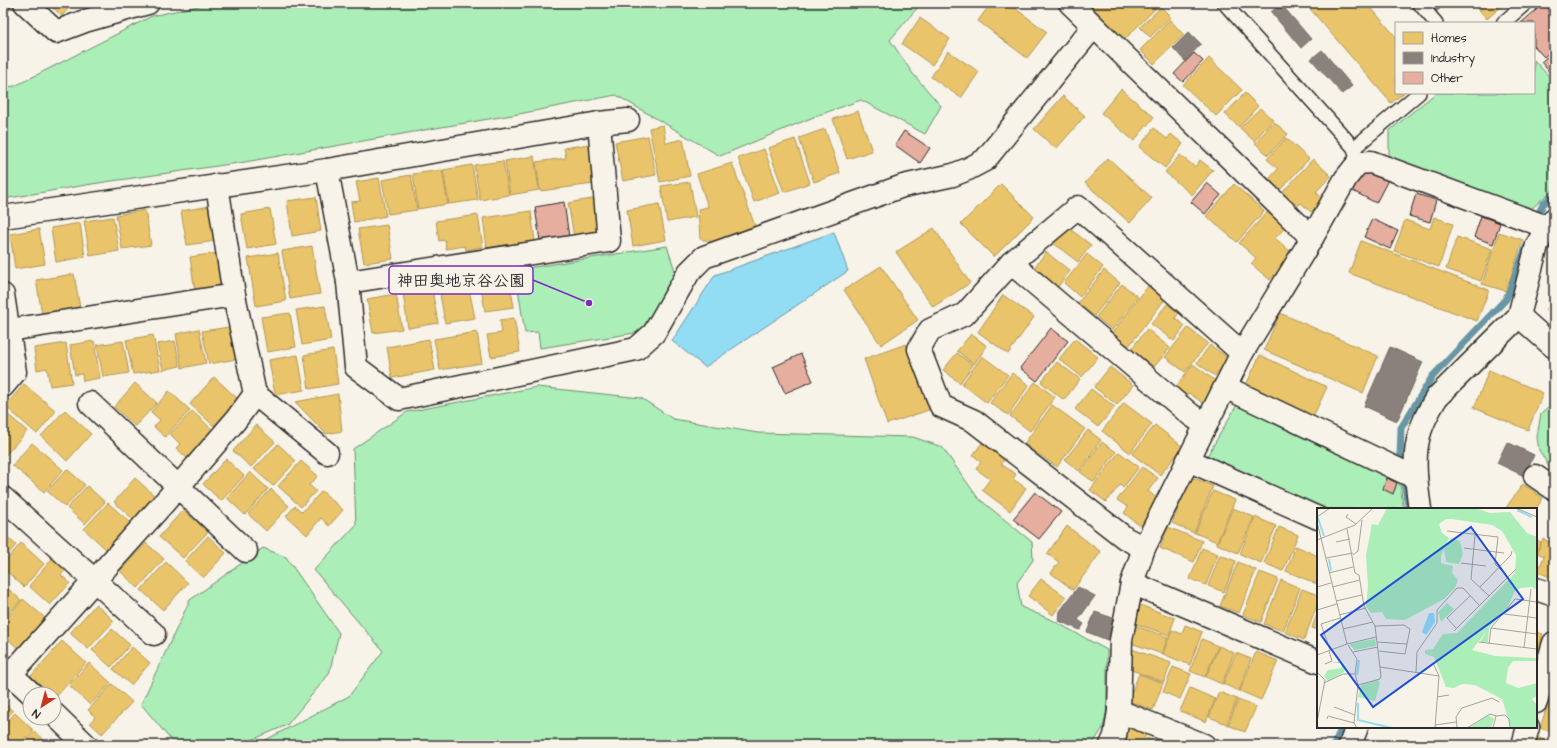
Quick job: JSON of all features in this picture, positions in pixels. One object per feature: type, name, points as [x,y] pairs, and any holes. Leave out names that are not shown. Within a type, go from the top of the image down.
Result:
[{"type":"street","points":[[25,3],[56,32],[85,21],[148,3]]},
{"type":"street","points":[[1070,3],[1312,238]]},
{"type":"street","points":[[327,170],[348,282],[356,367],[400,399],[636,349],[654,333],[690,272],[704,257],[903,186],[953,175],[985,160],[1093,27]]},
{"type":"street","points":[[3,217],[327,170],[599,123],[628,120]]},
{"type":"street","points":[[348,282],[609,241],[599,123]]},
{"type":"street","points":[[1111,745],[1115,736],[1119,711],[1121,640],[1132,583],[1144,548],[1242,353],[1312,238],[1346,178],[1356,156],[1550,223],[1537,245],[1519,316],[1437,397],[1427,413],[1418,440],[1416,478],[1420,508]]},
{"type":"street","points":[[217,185],[234,295],[254,394],[327,453]]},
{"type":"street","points":[[1144,548],[1125,538],[974,421],[941,406],[920,349],[930,330],[965,314],[1011,262],[1078,207],[1242,353]]},
{"type":"street","points":[[1011,262],[1185,410],[1206,425]]},
{"type":"street","points":[[3,295],[6,330],[15,372],[3,386]]},
{"type":"street","points":[[6,330],[234,295]]},
{"type":"street","points":[[1519,316],[1554,347]]},
{"type":"street","points":[[1225,387],[1416,478]]},
{"type":"street","points":[[24,686],[7,670],[95,580],[236,421],[254,394]]},
{"type":"street","points":[[90,403],[246,551]]},
{"type":"street","points":[[1188,460],[1317,518]]},
{"type":"street","points":[[1535,476],[1554,489]]},
{"type":"street","points":[[3,498],[154,634]]},
{"type":"street","points":[[1132,583],[1317,662]]},
{"type":"street","points":[[1537,589],[1554,595]]},
{"type":"street","points":[[1537,699],[1554,643]]},
{"type":"street","points":[[1119,711],[1204,745]]},
{"type":"street","points":[[62,722],[86,745]]},
{"type":"street","points":[[1350,745],[1357,728]]},
{"type":"street","points":[[1523,745],[1528,728]]},
{"type":"lane","points":[[1224,3],[1356,156],[1418,94]]},
{"type":"lane","points":[[1418,3],[1435,22]]},
{"type":"lane","points":[[1504,22],[1526,3]]},
{"type":"green space","points":[[212,3],[917,3],[917,8],[890,40],[913,74],[941,106],[925,134],[861,100],[816,116],[720,156],[616,95],[524,113],[245,162],[98,183],[3,199],[3,87],[15,86],[152,16]]},
{"type":"green space","points":[[1535,61],[1554,82],[1554,189],[1531,209],[1389,158],[1389,131],[1435,94],[1535,94]]},
{"type":"green space","points":[[667,246],[676,274],[641,332],[540,348],[538,332],[525,333],[515,270]]},
{"type":"green space","points":[[537,387],[641,398],[673,419],[758,433],[913,437],[942,447],[978,498],[1032,542],[1033,560],[1017,583],[1021,607],[1052,620],[1107,650],[1107,708],[1103,728],[1092,745],[256,745],[349,696],[383,651],[314,570],[356,525],[353,449],[407,412]]},
{"type":"green space","points":[[1554,402],[1554,455],[1552,458],[1554,460],[1554,475],[1539,450],[1537,437],[1541,413]]},
{"type":"green space","points":[[1238,403],[1399,479],[1404,508],[1320,508],[1206,458]]},
{"type":"green space","points":[[263,548],[286,557],[339,633],[329,674],[287,725],[240,745],[175,745],[141,704],[190,600]]},
{"type":"water","points":[[834,232],[848,271],[705,367],[672,341],[715,275]]},
{"type":"building: Homes","points":[[48,3],[73,3],[62,16]]},
{"type":"building: Homes","points":[[991,3],[1008,3],[1047,32],[1027,58],[978,21]]},
{"type":"building: Homes","points":[[1089,3],[1161,3],[1124,40]]},
{"type":"building: Homes","points":[[1305,3],[1367,3],[1395,36],[1395,94],[1403,94],[1391,103]]},
{"type":"building: Homes","points":[[1473,3],[1505,3],[1487,19]]},
{"type":"building: Homes","points":[[1161,7],[1171,17],[1150,37],[1140,27]]},
{"type":"building: Homes","points":[[920,18],[950,39],[932,65],[902,44]]},
{"type":"building: Homes","points":[[1170,20],[1184,35],[1154,64],[1140,50]]},
{"type":"building: Homes","points":[[948,51],[979,72],[961,98],[931,77]]},
{"type":"building: Homes","points":[[1209,58],[1242,90],[1216,116],[1183,85]]},
{"type":"building: Homes","points":[[1121,89],[1154,117],[1134,141],[1101,113]]},
{"type":"building: Homes","points":[[1245,93],[1258,106],[1239,127],[1225,114]]},
{"type":"building: Homes","points":[[1063,96],[1085,116],[1056,149],[1034,129]]},
{"type":"building: Homes","points":[[1260,108],[1273,120],[1254,141],[1240,128]]},
{"type":"building: Homes","points":[[858,111],[872,151],[847,159],[833,119]]},
{"type":"building: Homes","points":[[1274,122],[1288,134],[1268,155],[1255,143]]},
{"type":"building: Homes","points":[[663,125],[666,143],[683,139],[690,176],[660,182],[649,128]]},
{"type":"building: Homes","points":[[1154,128],[1167,139],[1171,134],[1183,144],[1165,168],[1139,147]]},
{"type":"building: Homes","points":[[825,129],[840,173],[814,182],[799,138]]},
{"type":"building: Homes","points":[[648,136],[656,175],[623,181],[615,142]]},
{"type":"building: Homes","points":[[1286,138],[1309,159],[1280,190],[1269,179],[1278,169],[1267,159]]},
{"type":"building: Homes","points":[[795,139],[810,183],[784,192],[768,148]]},
{"type":"building: Homes","points":[[589,144],[594,184],[540,191],[536,162],[566,158],[564,148]]},
{"type":"building: Homes","points":[[764,149],[780,193],[754,202],[738,158]]},
{"type":"building: Homes","points":[[1180,155],[1195,167],[1200,160],[1213,170],[1192,195],[1165,172]]},
{"type":"building: Homes","points":[[534,156],[539,190],[510,195],[505,161]]},
{"type":"building: Homes","points":[[1108,158],[1152,198],[1130,223],[1085,183]]},
{"type":"building: Homes","points":[[1313,159],[1331,176],[1316,192],[1323,199],[1311,212],[1301,203],[1295,209],[1280,195]]},
{"type":"building: Homes","points":[[503,161],[509,195],[480,200],[474,165]]},
{"type":"building: Homes","points":[[732,163],[755,226],[714,242],[700,239],[698,209],[708,207],[697,174]]},
{"type":"building: Homes","points":[[472,165],[478,200],[449,204],[443,170]]},
{"type":"building: Homes","points":[[442,170],[448,204],[418,209],[413,174]]},
{"type":"building: Homes","points":[[411,175],[417,210],[388,214],[382,180]]},
{"type":"building: Homes","points":[[379,178],[386,216],[354,222],[351,202],[360,201],[356,182]]},
{"type":"building: Homes","points":[[690,182],[696,217],[667,222],[661,186]]},
{"type":"building: Homes","points":[[1001,184],[1034,217],[994,257],[961,224]]},
{"type":"building: Homes","points":[[1234,184],[1264,211],[1237,242],[1206,216]]},
{"type":"building: Homes","points":[[316,197],[321,231],[292,236],[287,201]]},
{"type":"building: Homes","points":[[597,198],[603,232],[574,237],[568,203]]},
{"type":"building: Homes","points":[[659,204],[666,240],[633,246],[627,210]]},
{"type":"building: Homes","points":[[210,206],[216,241],[187,245],[181,211]]},
{"type":"building: Homes","points":[[270,209],[276,244],[247,249],[241,214]]},
{"type":"building: Homes","points":[[145,210],[151,245],[122,249],[116,215]]},
{"type":"building: Homes","points":[[1269,210],[1287,226],[1275,238],[1293,254],[1270,280],[1251,264],[1256,258],[1239,243]]},
{"type":"building: Homes","points":[[531,211],[535,241],[487,248],[483,218]]},
{"type":"building: Homes","points":[[478,215],[483,247],[466,250],[465,246],[446,249],[445,240],[439,241],[436,221]]},
{"type":"building: Homes","points":[[113,217],[119,251],[90,256],[84,221]]},
{"type":"building: Homes","points":[[1434,217],[1453,224],[1439,267],[1394,251],[1405,220],[1430,229]]},
{"type":"building: Homes","points":[[80,223],[85,257],[56,262],[51,228]]},
{"type":"building: Homes","points":[[387,225],[393,259],[364,263],[358,229]]},
{"type":"building: Homes","points":[[1066,226],[1091,245],[1078,262],[1053,243]]},
{"type":"building: Homes","points":[[934,228],[970,283],[933,307],[896,252]]},
{"type":"building: Homes","points":[[39,229],[45,264],[15,269],[10,234]]},
{"type":"building: Homes","points":[[1499,232],[1523,240],[1506,291],[1482,284]]},
{"type":"building: Homes","points":[[1457,237],[1492,249],[1481,281],[1446,269]]},
{"type":"building: Homes","points":[[1361,241],[1489,290],[1477,321],[1349,273]]},
{"type":"building: Homes","points":[[312,246],[320,294],[290,299],[282,251]]},
{"type":"building: Homes","points":[[1046,252],[1070,271],[1057,288],[1033,269]]},
{"type":"building: Homes","points":[[218,253],[224,287],[195,292],[190,257]]},
{"type":"building: Homes","points":[[278,253],[286,301],[256,306],[248,258]]},
{"type":"building: Homes","points":[[1087,254],[1103,267],[1080,297],[1064,283]]},
{"type":"building: Homes","points":[[881,266],[918,320],[881,345],[844,290]]},
{"type":"building: Homes","points":[[1104,270],[1120,283],[1094,316],[1078,303]]},
{"type":"building: Homes","points":[[508,272],[514,307],[485,311],[479,277]]},
{"type":"building: Homes","points":[[74,274],[80,308],[42,314],[36,280]]},
{"type":"building: Homes","points":[[468,284],[475,318],[445,323],[439,288]]},
{"type":"building: Homes","points":[[1122,284],[1138,297],[1112,330],[1096,317]]},
{"type":"building: Homes","points":[[1149,285],[1166,298],[1129,346],[1112,333]]},
{"type":"building: Homes","points":[[432,289],[438,323],[408,328],[403,293]]},
{"type":"building: Homes","points":[[396,294],[402,329],[373,333],[367,299]]},
{"type":"building: Homes","points":[[1003,295],[1034,317],[1008,354],[978,332]]},
{"type":"building: Homes","points":[[1554,299],[1554,316],[1546,310]]},
{"type":"building: Homes","points":[[1167,304],[1179,313],[1175,318],[1185,326],[1174,341],[1151,324]]},
{"type":"building: Homes","points":[[325,306],[331,340],[302,345],[296,310]]},
{"type":"building: Homes","points":[[290,313],[296,347],[267,352],[261,317]]},
{"type":"building: Homes","points":[[1280,313],[1378,356],[1363,393],[1264,350]]},
{"type":"building: Homes","points":[[1554,316],[1554,334],[1545,328]]},
{"type":"building: Homes","points":[[514,318],[520,352],[491,357],[487,335],[502,333],[500,320]]},
{"type":"building: Homes","points":[[236,326],[242,358],[209,364],[202,331]]},
{"type":"building: Homes","points":[[1188,328],[1208,343],[1185,372],[1165,357]]},
{"type":"building: Homes","points":[[199,329],[206,363],[182,368],[176,334]]},
{"type":"building: Homes","points":[[1147,329],[1170,348],[1154,367],[1131,349]]},
{"type":"building: Homes","points":[[477,332],[482,363],[440,370],[434,339]]},
{"type":"building: Homes","points":[[971,334],[987,346],[974,364],[957,351]]},
{"type":"building: Homes","points":[[153,335],[160,370],[133,374],[126,340]]},
{"type":"building: Homes","points":[[429,339],[435,370],[392,378],[387,347]]},
{"type":"building: Homes","points":[[1075,339],[1098,357],[1082,377],[1059,359]]},
{"type":"building: Homes","points":[[94,341],[100,378],[83,381],[82,374],[75,375],[70,345]]},
{"type":"building: Homes","points":[[123,341],[129,373],[103,377],[97,345]]},
{"type":"building: Homes","points":[[175,341],[180,366],[163,370],[157,344]]},
{"type":"building: Homes","points":[[66,343],[72,383],[50,386],[47,368],[37,370],[34,348]]},
{"type":"building: Homes","points":[[906,344],[929,410],[887,424],[864,359]]},
{"type":"building: Homes","points":[[1210,345],[1228,358],[1215,376],[1197,363]]},
{"type":"building: Homes","points":[[333,350],[338,384],[309,389],[304,355]]},
{"type":"building: Homes","points":[[957,353],[973,365],[960,383],[943,370]]},
{"type":"building: Homes","points":[[298,355],[304,390],[275,395],[269,360]]},
{"type":"building: Homes","points":[[1260,355],[1327,387],[1313,417],[1246,385]]},
{"type":"building: Homes","points":[[982,356],[1008,375],[987,403],[962,384]]},
{"type":"building: Homes","points":[[1057,362],[1080,379],[1064,400],[1041,382]]},
{"type":"building: Homes","points":[[1193,364],[1218,383],[1203,403],[1189,393],[1186,397],[1175,388]]},
{"type":"building: Homes","points":[[1110,367],[1133,385],[1117,405],[1094,387]]},
{"type":"building: Homes","points":[[1489,370],[1543,393],[1528,430],[1474,408]]},
{"type":"building: Homes","points":[[1012,373],[1029,385],[1008,415],[990,403]]},
{"type":"building: Homes","points":[[214,377],[238,399],[214,426],[190,404]]},
{"type":"building: Homes","points":[[1035,382],[1055,397],[1030,431],[1010,416]]},
{"type":"building: Homes","points":[[135,383],[157,403],[135,426],[114,407]]},
{"type":"building: Homes","points":[[24,384],[56,411],[37,434],[5,406]]},
{"type":"building: Homes","points":[[1091,389],[1115,407],[1098,427],[1075,409]]},
{"type":"building: Homes","points":[[169,391],[190,410],[165,437],[154,427],[160,420],[151,412]]},
{"type":"building: Homes","points":[[338,394],[342,431],[326,434],[295,402]]},
{"type":"building: Homes","points":[[1124,403],[1152,424],[1130,453],[1102,431]]},
{"type":"building: Homes","points":[[1052,405],[1085,429],[1057,467],[1024,444]]},
{"type":"building: Homes","points":[[65,410],[91,434],[67,461],[41,436]]},
{"type":"building: Homes","points":[[4,411],[27,431],[3,458],[3,412]]},
{"type":"building: Homes","points":[[192,411],[216,433],[190,461],[176,448],[180,444],[170,434]]},
{"type":"building: Homes","points":[[256,425],[275,442],[251,467],[233,451]]},
{"type":"building: Homes","points":[[1155,425],[1183,447],[1160,475],[1132,454]]},
{"type":"building: Homes","points":[[1088,430],[1101,440],[1079,471],[1065,460]]},
{"type":"building: Homes","points":[[984,440],[1006,457],[1001,464],[1016,474],[1013,479],[1026,488],[1010,511],[982,490],[990,479],[976,469],[981,462],[973,455]]},
{"type":"building: Homes","points":[[1102,442],[1116,452],[1094,482],[1080,472]]},
{"type":"building: Homes","points":[[32,443],[63,470],[44,492],[12,465]]},
{"type":"building: Homes","points":[[278,444],[296,461],[273,486],[254,469]]},
{"type":"building: Homes","points":[[1119,452],[1139,467],[1123,488],[1120,485],[1106,502],[1090,490]]},
{"type":"building: Homes","points":[[226,459],[244,476],[221,501],[203,484]]},
{"type":"building: Homes","points":[[301,461],[318,476],[309,485],[316,491],[301,507],[278,486]]},
{"type":"building: Homes","points":[[1142,467],[1158,478],[1148,491],[1159,500],[1140,526],[1124,513],[1128,507],[1117,500]]},
{"type":"building: Homes","points":[[67,469],[85,485],[65,507],[47,491]]},
{"type":"building: Homes","points":[[250,472],[268,489],[245,515],[227,498]]},
{"type":"building: Homes","points":[[1191,477],[1213,486],[1194,533],[1172,523]]},
{"type":"building: Homes","points":[[135,478],[156,497],[135,521],[114,502]]},
{"type":"building: Homes","points":[[1523,484],[1543,498],[1537,508],[1506,508]]},
{"type":"building: Homes","points":[[87,486],[105,502],[85,524],[67,508]]},
{"type":"building: Homes","points":[[271,489],[289,506],[266,531],[248,514]]},
{"type":"building: Homes","points":[[322,491],[343,510],[329,526],[321,518],[307,535],[286,516],[295,506],[302,512]]},
{"type":"building: Homes","points":[[1213,491],[1235,500],[1217,542],[1195,533]]},
{"type":"building: Homes","points":[[108,503],[132,524],[108,551],[84,529]]},
{"type":"building: Homes","points":[[1233,508],[1254,517],[1238,553],[1217,544]]},
{"type":"building: Homes","points":[[183,510],[208,532],[183,558],[159,537]]},
{"type":"building: Homes","points":[[1255,517],[1276,526],[1261,563],[1240,554]]},
{"type":"building: Homes","points":[[1067,526],[1101,552],[1073,590],[1051,573],[1059,562],[1047,554]]},
{"type":"building: Homes","points":[[1168,527],[1202,541],[1194,562],[1160,548]]},
{"type":"building: Homes","points":[[1279,527],[1298,535],[1283,571],[1264,563]]},
{"type":"building: Homes","points":[[3,533],[16,545],[3,560]]},
{"type":"building: Homes","points":[[208,536],[226,553],[203,578],[185,561]]},
{"type":"building: Homes","points":[[1543,539],[1554,544],[1554,573],[1552,578],[1538,572],[1544,556],[1537,553]]},
{"type":"building: Homes","points":[[1537,540],[1541,542],[1537,550]]},
{"type":"building: Homes","points":[[21,543],[44,564],[24,587],[3,568],[3,564]]},
{"type":"building: Homes","points":[[146,543],[164,559],[138,588],[120,571]]},
{"type":"building: Homes","points":[[1296,546],[1317,556],[1317,584],[1286,571]]},
{"type":"building: Homes","points":[[1202,548],[1218,554],[1206,585],[1190,579]]},
{"type":"building: Homes","points":[[56,554],[69,566],[61,575],[70,583],[50,605],[29,586]]},
{"type":"building: Homes","points":[[1220,555],[1236,561],[1224,592],[1208,586]]},
{"type":"building: Homes","points":[[166,562],[188,583],[163,610],[141,590]]},
{"type":"building: Homes","points":[[1238,562],[1256,570],[1239,613],[1220,606]]},
{"type":"building: Homes","points":[[1260,572],[1278,579],[1261,622],[1243,615]]},
{"type":"building: Homes","points":[[1041,579],[1066,597],[1053,615],[1028,596]]},
{"type":"building: Homes","points":[[1281,580],[1300,588],[1283,631],[1264,624]]},
{"type":"building: Homes","points":[[5,586],[21,600],[3,620],[3,588]]},
{"type":"building: Homes","points":[[1302,589],[1317,595],[1317,606],[1304,640],[1285,632]]},
{"type":"building: Homes","points":[[23,599],[45,618],[19,649],[3,635],[3,623]]},
{"type":"building: Homes","points":[[96,604],[114,621],[88,649],[70,633]]},
{"type":"building: Homes","points":[[1140,605],[1175,618],[1169,635],[1133,623]]},
{"type":"building: Homes","points":[[1317,614],[1317,630],[1312,628]]},
{"type":"building: Homes","points":[[1185,625],[1202,632],[1190,665],[1163,654],[1172,630],[1182,634]]},
{"type":"building: Homes","points":[[1136,626],[1168,637],[1162,654],[1131,643]]},
{"type":"building: Homes","points":[[112,629],[130,645],[111,667],[92,650]]},
{"type":"building: Homes","points":[[1537,632],[1543,634],[1537,657]]},
{"type":"building: Homes","points":[[1202,639],[1218,646],[1205,677],[1190,671]]},
{"type":"building: Homes","points":[[62,641],[86,663],[62,690],[62,686],[42,686],[31,676]]},
{"type":"building: Homes","points":[[1219,646],[1234,653],[1222,684],[1206,677]]},
{"type":"building: Homes","points":[[132,647],[150,663],[131,685],[113,669]]},
{"type":"building: Homes","points":[[1129,648],[1171,663],[1164,682],[1123,667]]},
{"type":"building: Homes","points":[[1256,652],[1278,661],[1261,700],[1240,691]]},
{"type":"building: Homes","points":[[1236,653],[1251,659],[1239,691],[1223,684]]},
{"type":"building: Homes","points":[[89,663],[111,683],[90,705],[69,685]]},
{"type":"building: Homes","points":[[1173,667],[1191,674],[1180,699],[1163,692]]},
{"type":"building: Homes","points":[[1139,674],[1163,683],[1153,710],[1128,701]]},
{"type":"building: Homes","points":[[112,684],[132,702],[102,734],[90,723],[95,717],[88,710]]},
{"type":"building: Homes","points":[[1190,688],[1215,699],[1206,722],[1180,711]]},
{"type":"building: Homes","points":[[1219,692],[1237,699],[1227,724],[1209,717]]},
{"type":"building: Homes","points":[[1550,697],[1554,698],[1554,733],[1540,728]]},
{"type":"building: Homes","points":[[1238,700],[1256,707],[1245,732],[1228,725]]},
{"type":"building: Homes","points":[[3,702],[13,711],[3,722]]},
{"type":"building: Homes","points":[[15,713],[22,720],[22,726],[29,726],[33,730],[19,745],[9,745],[3,739],[3,726]]},
{"type":"building: Homes","points":[[1124,725],[1146,734],[1142,745],[1115,745]]},
{"type":"building: Homes","points":[[34,731],[49,745],[21,745]]},
{"type":"building: Homes","points":[[1537,737],[1554,744],[1554,745],[1534,745]]},
{"type":"building: Homes","points":[[1147,738],[1164,745],[1144,745]]},
{"type":"building: Industry","points":[[1427,3],[1445,3],[1445,4],[1435,13]]},
{"type":"building: Industry","points":[[1281,4],[1311,39],[1301,48],[1271,12]]},
{"type":"building: Industry","points":[[1189,32],[1201,44],[1185,61],[1173,48]]},
{"type":"building: Industry","points":[[1322,50],[1352,86],[1342,94],[1311,59]]},
{"type":"building: Industry","points":[[1390,347],[1423,362],[1397,421],[1364,406]]},
{"type":"building: Industry","points":[[1554,371],[1554,385],[1549,382]]},
{"type":"building: Industry","points":[[1507,442],[1534,455],[1524,476],[1497,463]]},
{"type":"building: Industry","points":[[1078,587],[1095,596],[1078,620],[1084,624],[1080,630],[1059,621],[1060,611]]},
{"type":"building: Industry","points":[[1095,612],[1113,618],[1110,641],[1087,632]]},
{"type":"building: Other","points":[[3,3],[10,3],[13,5],[3,17]]},
{"type":"building: Other","points":[[1544,3],[1554,3],[1554,48],[1544,57],[1535,47],[1535,22],[1522,22]]},
{"type":"building: Other","points":[[1554,51],[1554,75],[1553,76],[1541,62]]},
{"type":"building: Other","points":[[1194,53],[1203,61],[1183,82],[1174,74]]},
{"type":"building: Other","points":[[904,131],[930,148],[920,163],[895,145]]},
{"type":"building: Other","points":[[1371,172],[1388,180],[1376,203],[1351,190],[1359,175]]},
{"type":"building: Other","points":[[1207,183],[1221,195],[1205,214],[1191,202]]},
{"type":"building: Other","points":[[1416,194],[1436,200],[1430,222],[1409,216]]},
{"type":"building: Other","points":[[564,202],[569,237],[540,241],[535,207]]},
{"type":"building: Other","points":[[1481,216],[1500,223],[1493,244],[1474,237]]},
{"type":"building: Other","points":[[1372,219],[1398,231],[1390,249],[1364,237]]},
{"type":"building: Other","points":[[1051,328],[1068,341],[1037,381],[1020,368]]},
{"type":"building: Other","points":[[801,354],[813,381],[785,393],[773,367]]},
{"type":"building: Other","points":[[1387,478],[1397,483],[1393,494],[1383,489]]},
{"type":"building: Other","points":[[1035,492],[1061,512],[1039,539],[1013,519]]},
{"type":"waterway","points":[[1536,220],[1543,204],[1554,195]]},
{"type":"waterway","points":[[1402,466],[1400,456],[1401,428],[1432,377],[1506,299],[1526,247]]},
{"type":"waterway","points":[[1403,477],[1409,508]]},
{"type":"waterway","points":[[1334,745],[1342,728]]},
{"type":"place","name":"神田奥地京谷公園","points":[[589,303]]}]
